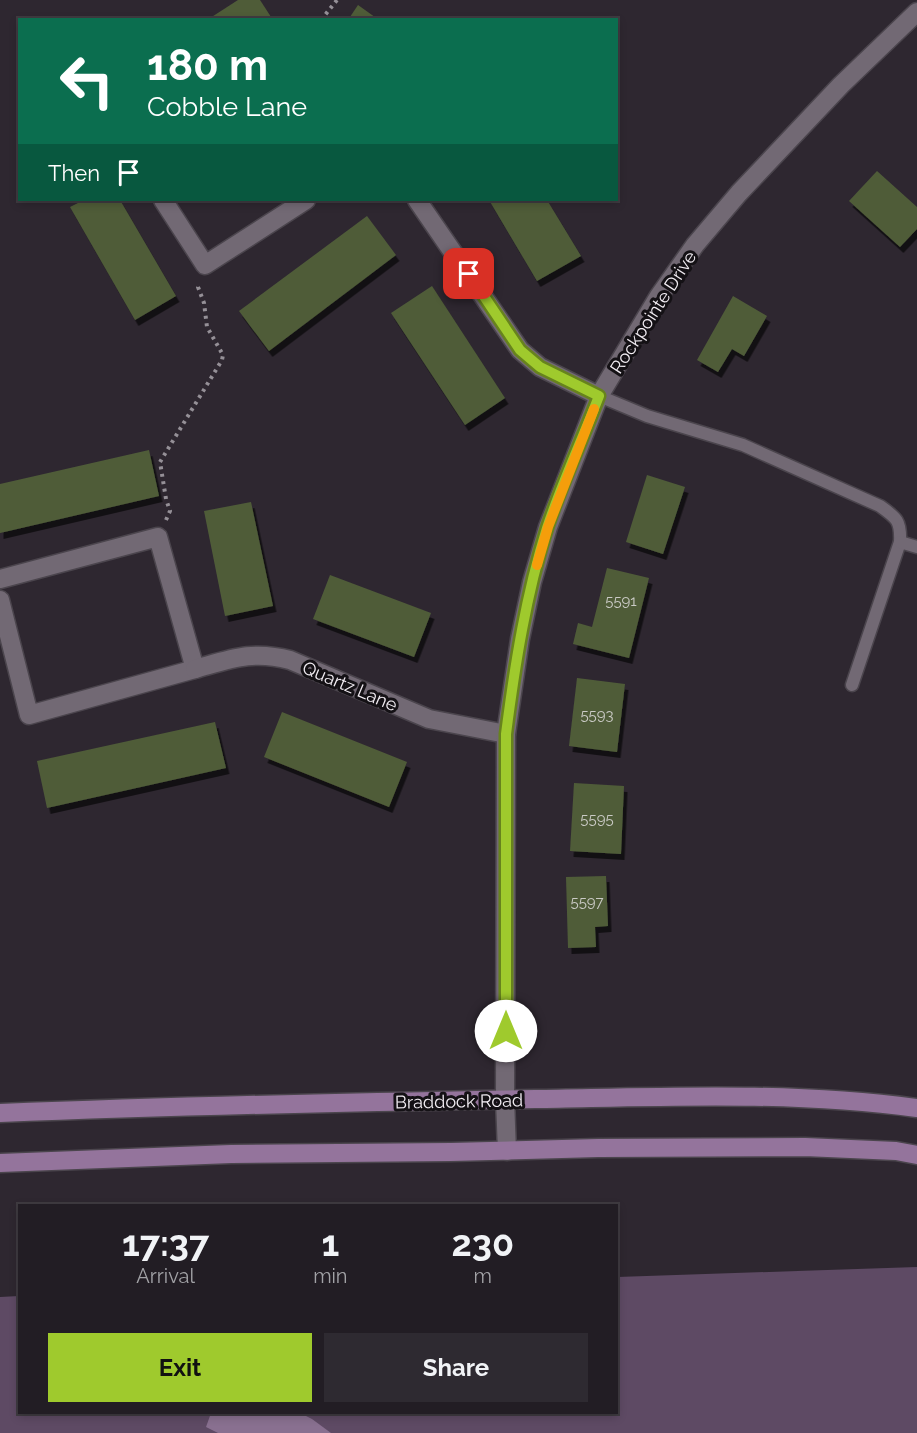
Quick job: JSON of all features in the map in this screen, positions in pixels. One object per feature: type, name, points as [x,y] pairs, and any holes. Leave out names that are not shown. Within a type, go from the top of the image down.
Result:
[{"type":"main road","name":"Braddock Road","points":[[0,1113],[156,1107],[783,1097],[860,1100],[917,1108]]},
{"type":"main road","points":[[0,1163],[231,1154],[598,1148],[805,1147],[896,1151],[917,1155]]},
{"type":"street","name":"Rockpointe Drive","points":[[507,1151],[505,1100],[506,734],[520,639],[532,582],[548,527],[599,396],[659,296],[696,245],[740,193],[846,80],[917,12]]},
{"type":"street","points":[[164,201],[205,265],[304,201]]},
{"type":"street","points":[[418,201],[520,350],[540,367],[599,396]]},
{"type":"street","points":[[0,579],[158,537],[195,669]]},
{"type":"street","name":"Quartz Lane","points":[[0,600],[29,715],[241,656],[268,655],[290,660],[429,719],[506,734]]},
{"type":"lane","points":[[599,396],[647,416],[743,445],[880,506],[893,515],[901,526],[900,542],[852,685]]},
{"type":"lane","points":[[900,542],[917,547]]},
{"type":"path","points":[[323,18],[337,0]]},
{"type":"path","points":[[158,537],[170,511],[160,462],[223,355],[207,327],[204,303],[198,287],[205,265]]},
{"type":"shaded area","points":[[917,1267],[917,1433],[0,1433],[0,1297],[18,1296],[18,1414],[618,1414],[618,1277]]},
{"type":"shaded area","points":[[211,1414],[302,1414],[331,1433],[218,1433],[206,1427]]},
{"type":"building","points":[[238,0],[260,0],[272,18],[210,18]]},
{"type":"building","points":[[358,5],[376,18],[349,18]]},
{"type":"building","points":[[877,171],[917,207],[917,229],[900,247],[849,201]]},
{"type":"building","points":[[82,201],[121,201],[176,296],[135,320],[70,207]]},
{"type":"building","points":[[490,201],[548,201],[581,256],[537,281]]},
{"type":"building","points":[[367,216],[396,255],[269,351],[239,311]]},
{"type":"building","points":[[432,286],[505,398],[465,425],[391,313]]},
{"type":"building","points":[[733,296],[767,316],[744,356],[732,349],[718,372],[697,360]]},
{"type":"building","points":[[149,450],[159,496],[0,533],[0,484]]},
{"type":"building","points":[[647,475],[685,487],[663,554],[626,542]]},
{"type":"building","points":[[251,502],[273,606],[225,616],[204,511]]},
{"type":"building","points":[[607,568],[649,578],[629,658],[573,644],[578,623],[592,627]]},
{"type":"building","points":[[330,575],[431,613],[414,657],[313,619]]},
{"type":"building","points":[[577,678],[625,684],[617,752],[569,746]]},
{"type":"building","points":[[282,712],[407,762],[389,807],[264,757]]},
{"type":"building","points":[[215,722],[226,768],[47,808],[37,761]]},
{"type":"building","points":[[574,783],[624,786],[621,854],[570,851]]},
{"type":"building","points":[[606,876],[608,926],[595,927],[596,947],[568,948],[566,877]]},
{"type":"slow traffic","points":[[537,565],[548,527],[594,409]]},
{"type":"route","points":[[469,274],[520,350],[540,367],[599,396],[548,527],[532,582],[512,685],[506,734],[506,1031]]}]
